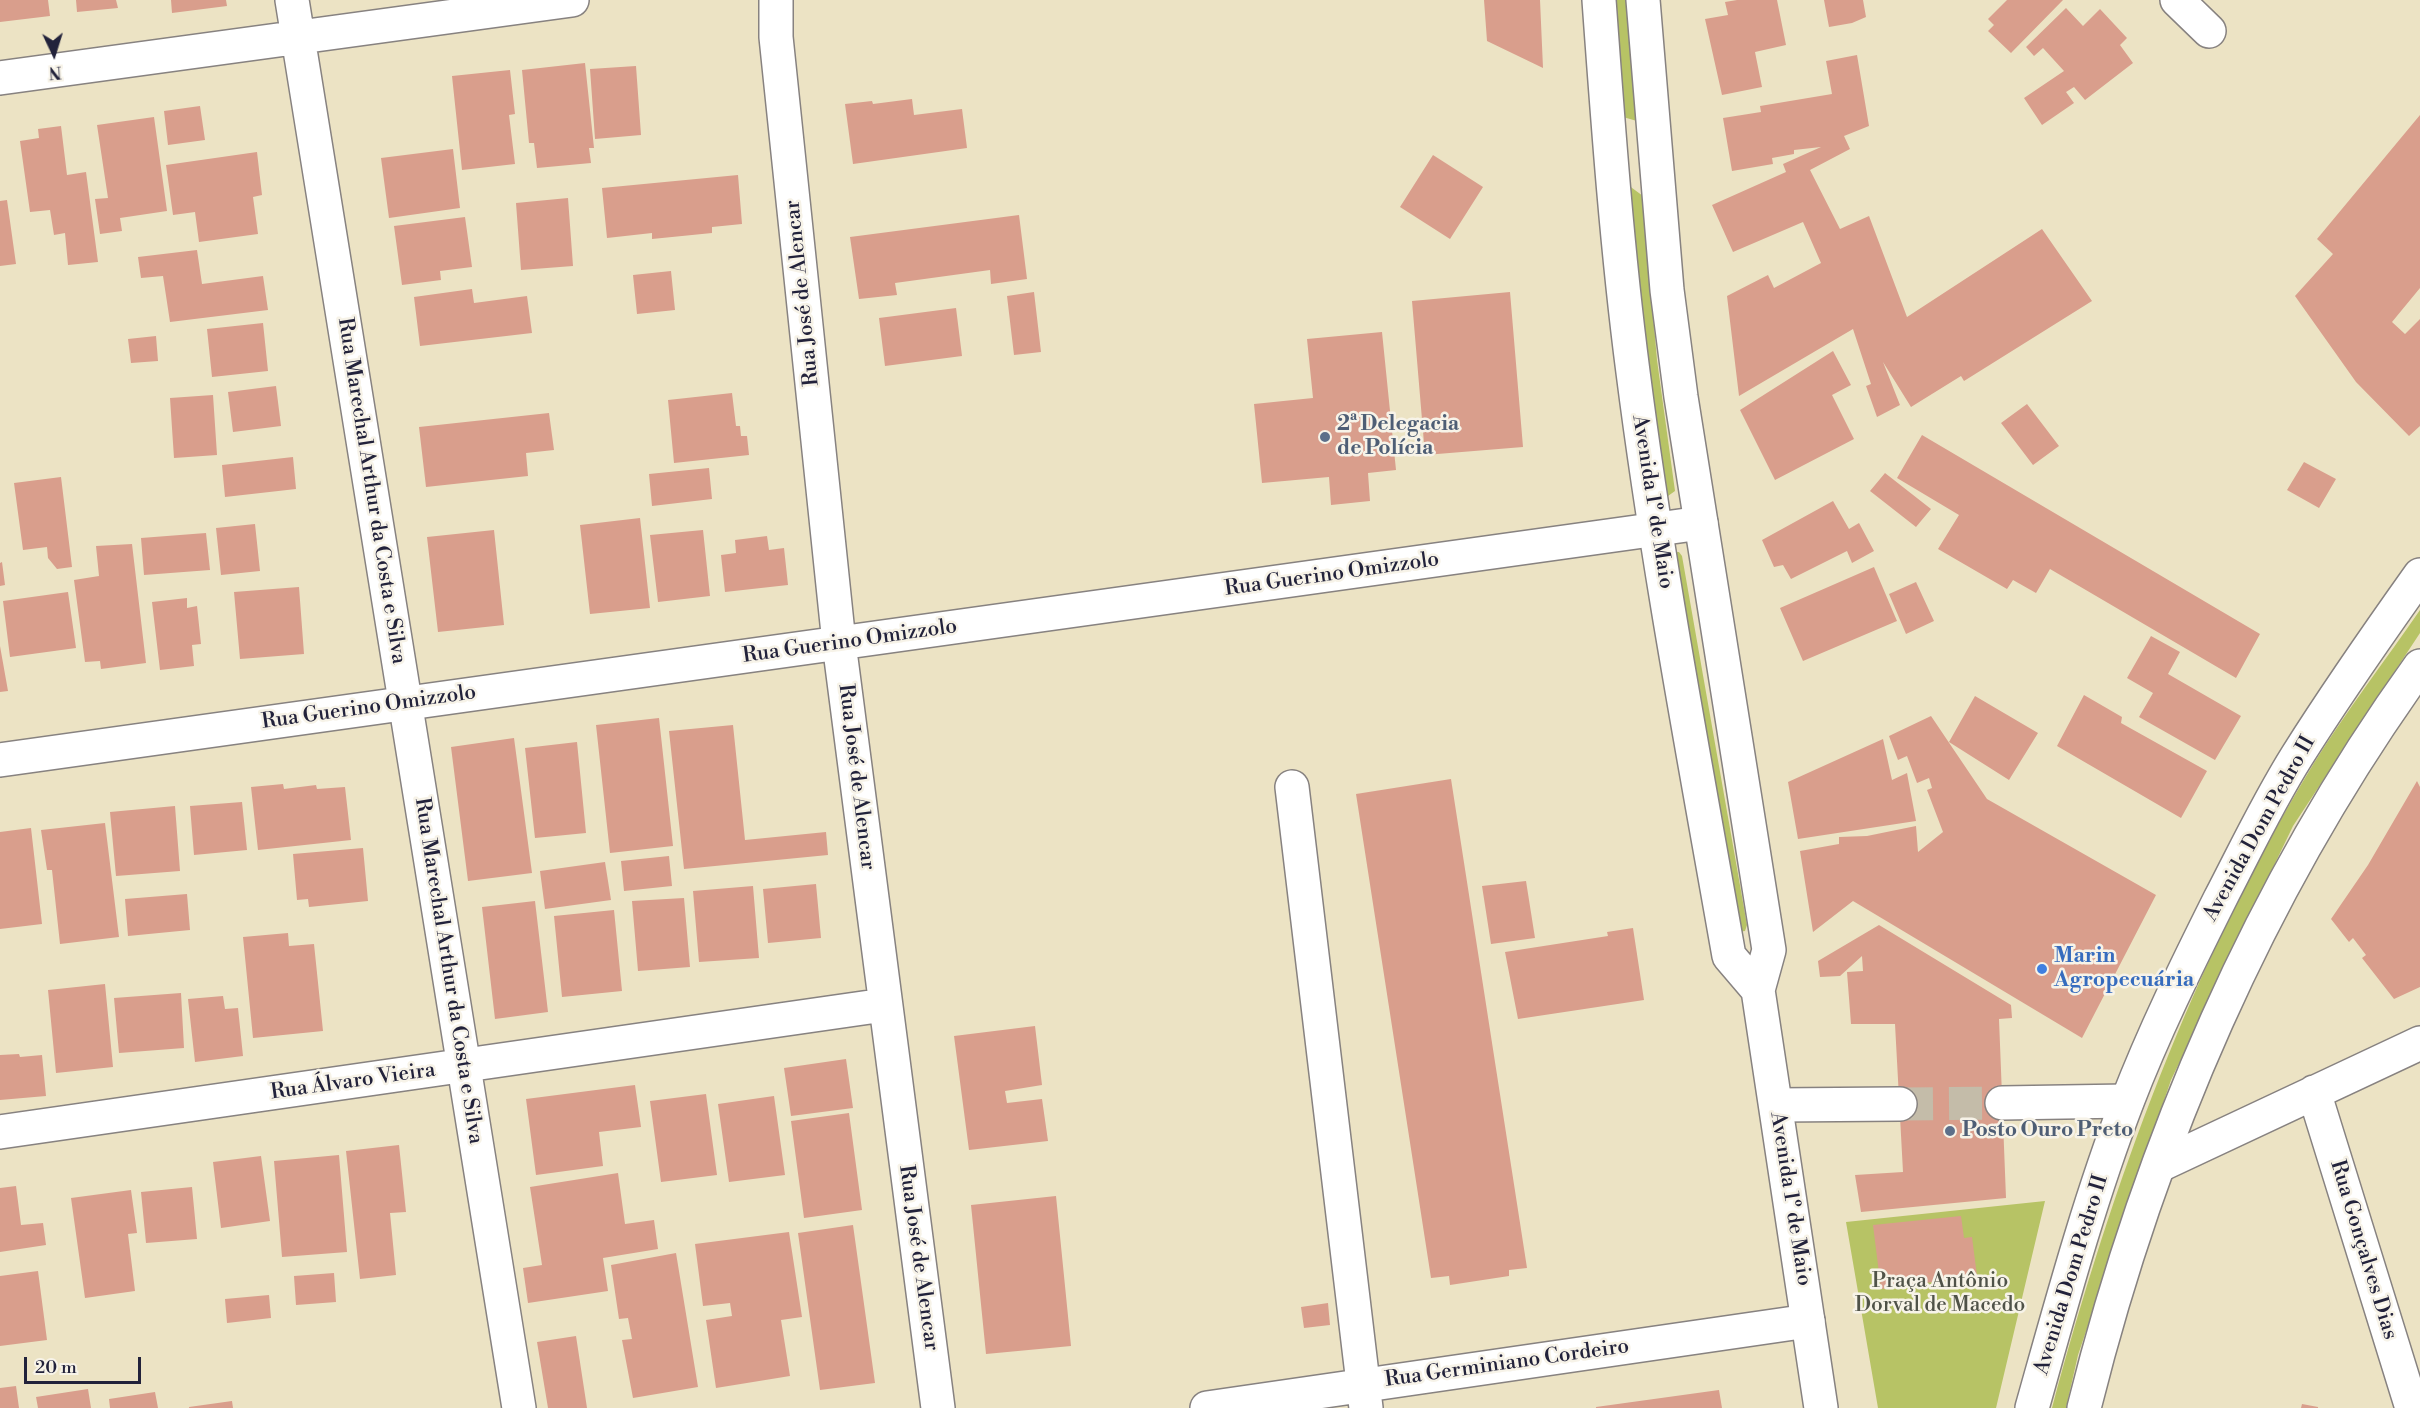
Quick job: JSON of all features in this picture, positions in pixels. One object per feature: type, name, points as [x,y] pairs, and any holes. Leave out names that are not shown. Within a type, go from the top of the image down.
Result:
[{"type":"street","name":"Rua Marechal Arthur da Costa e Silva","points":[[292,0],[519,1408]]},
{"type":"street","points":[[0,78],[572,0]]},
{"type":"street","name":"Rua José de Alencar","points":[[776,0],[776,38],[839,643],[884,1005],[938,1408]]},
{"type":"street","name":"Avenida 1º de Maio","points":[[1599,0],[1611,165],[1632,371],[1656,530],[1729,956],[1758,990]]},
{"type":"street","name":"Avenida 1º de Maio","points":[[1643,0],[1656,163],[1681,397],[1769,950],[1758,990],[1821,1408]]},
{"type":"street","points":[[2177,0],[2209,31]]},
{"type":"street","points":[[1611,165],[1656,163]]},
{"type":"street","name":"Rua Guerino Omizzolo","points":[[0,760],[1701,523]]},
{"type":"street","name":"Avenida Dom Pedro II","points":[[2032,1408],[2066,1287],[2127,1101],[2184,971],[2258,825],[2314,730],[2420,575]]},
{"type":"street","points":[[2084,1408],[2126,1260],[2193,1076],[2238,972],[2302,848],[2351,768],[2420,666]]},
{"type":"street","points":[[1292,787],[1364,1397]]},
{"type":"street","name":"Rua Álvaro Vieira","points":[[0,1132],[884,1005]]},
{"type":"street","points":[[2160,1165],[2420,1043]]},
{"type":"street","name":"Rua Gonçalves Dias","points":[[2314,1092],[2412,1408]]},
{"type":"street","points":[[2002,1102],[2127,1101]]},
{"type":"street","points":[[1776,1105],[1900,1104]]},
{"type":"street","name":"Rua Germiniano Cordeiro","points":[[1207,1408],[1364,1397],[1808,1321]]},
{"type":"green space","points":[[1614,0],[1628,0],[1637,121],[1623,117]]},
{"type":"green space","points":[[1628,185],[1643,196],[1657,360],[1675,491],[1668,496],[1661,495]]},
{"type":"green space","points":[[1673,552],[1679,552],[1682,556],[1747,925],[1745,931],[1738,932]]},
{"type":"green space","points":[[2420,610],[2420,633],[2293,826],[2171,1080],[2078,1355],[2066,1408],[2052,1408],[2101,1241],[2129,1158],[2160,1076],[2230,916],[2270,838],[2314,763]]},
{"type":"green space","name":"Praça Antônio Dorval de Macedo","points":[[2045,1201],[1996,1408],[1878,1408],[1846,1222]]},
{"type":"building","points":[[0,0],[48,0],[50,16],[0,22]]},
{"type":"building","points":[[76,0],[116,0],[118,8],[77,12]]},
{"type":"building","points":[[171,0],[226,0],[227,6],[172,13]]},
{"type":"building","points":[[1484,0],[1540,0],[1543,68],[1487,41]]},
{"type":"building","points":[[1777,0],[1786,45],[1755,52],[1762,87],[1722,95],[1705,19],[1728,15],[1725,2]]},
{"type":"building","points":[[1824,0],[1863,0],[1866,17],[1852,23],[1829,27]]},
{"type":"building","points":[[2007,0],[2063,0],[2011,53],[1988,31],[1994,25],[1988,19]]},
{"type":"building","points":[[2066,8],[2083,26],[2100,9],[2127,38],[2120,45],[2133,63],[2085,100],[2074,87],[2066,92],[2074,103],[2042,125],[2024,98],[2064,71],[2043,48],[2034,56],[2026,47]]},
{"type":"building","points":[[1857,55],[1869,126],[1844,136],[1850,149],[1810,170],[1840,229],[1869,216],[1907,317],[2042,229],[2092,301],[1964,381],[1961,376],[1911,407],[1883,362],[1900,405],[1877,417],[1866,386],[1871,384],[1853,329],[1739,396],[1727,296],[1768,275],[1774,288],[1821,263],[1803,222],[1733,252],[1712,205],[1786,172],[1783,164],[1821,147],[1794,150],[1794,154],[1772,158],[1773,164],[1732,171],[1723,118],[1761,112],[1760,106],[1832,94],[1826,61]]},
{"type":"building","points":[[585,63],[594,148],[589,148],[591,163],[537,168],[534,143],[529,143],[522,70]]},
{"type":"building","points":[[636,66],[641,135],[595,139],[590,69]]},
{"type":"building","points":[[510,70],[515,114],[509,115],[515,164],[462,170],[452,76]]},
{"type":"building","points":[[912,99],[914,115],[962,109],[967,148],[853,164],[845,104],[872,101],[873,104]]},
{"type":"building","points":[[200,106],[205,140],[168,145],[164,111]]},
{"type":"building","points":[[2420,115],[2420,288],[2392,322],[2405,334],[2420,319],[2420,426],[2409,436],[2356,382],[2295,296],[2333,254],[2317,239]]},
{"type":"building","points":[[154,117],[167,211],[120,218],[122,231],[100,234],[95,199],[108,198],[97,125]]},
{"type":"building","points":[[61,126],[67,175],[86,172],[98,262],[68,265],[65,233],[54,235],[50,210],[30,212],[20,141],[39,138],[38,129]]},
{"type":"building","points":[[453,149],[460,208],[389,218],[381,158]]},
{"type":"building","points":[[257,152],[262,195],[253,197],[258,234],[199,242],[195,212],[173,215],[166,165]]},
{"type":"building","points":[[1433,155],[1483,187],[1450,239],[1400,207]]},
{"type":"building","points":[[738,175],[742,224],[712,227],[712,233],[652,239],[652,233],[607,238],[602,188]]},
{"type":"building","points":[[568,198],[573,266],[521,270],[516,203]]},
{"type":"building","points":[[7,200],[16,264],[0,266],[0,201]]},
{"type":"building","points":[[1019,215],[1027,279],[991,284],[990,270],[895,283],[897,295],[859,299],[850,237]]},
{"type":"building","points":[[465,217],[472,267],[440,271],[441,280],[402,285],[394,226]]},
{"type":"building","points":[[197,250],[202,284],[263,276],[268,310],[170,322],[163,276],[141,278],[138,257]]},
{"type":"building","points":[[671,271],[675,310],[637,314],[633,275]]},
{"type":"building","points":[[472,289],[474,303],[527,296],[532,333],[420,346],[414,297]]},
{"type":"building","points":[[1034,292],[1041,352],[1014,355],[1007,296]]},
{"type":"building","points":[[1510,292],[1523,447],[1425,455],[1412,301]]},
{"type":"building","points":[[956,308],[962,356],[885,366],[879,318]]},
{"type":"building","points":[[263,323],[268,371],[212,377],[207,329]]},
{"type":"building","name":"2ª Delegacia de Polícia","points":[[1382,332],[1396,470],[1368,473],[1370,501],[1331,505],[1329,477],[1262,483],[1254,404],[1313,398],[1307,339]]},
{"type":"building","points":[[156,336],[158,361],[131,363],[128,339]]},
{"type":"building","points":[[1833,351],[1851,385],[1832,395],[1854,439],[1775,480],[1740,410]]},
{"type":"building","points":[[276,386],[281,426],[233,432],[228,392]]},
{"type":"building","points":[[732,393],[736,426],[740,426],[741,436],[747,436],[749,455],[674,463],[668,400]]},
{"type":"building","points":[[213,395],[217,455],[174,458],[170,398]]},
{"type":"building","points":[[2027,404],[2059,446],[2033,465],[2001,423]]},
{"type":"building","points":[[549,413],[554,450],[526,453],[528,476],[426,487],[419,427]]},
{"type":"building","points":[[1922,435],[2260,634],[2236,678],[2050,569],[2036,593],[2013,580],[2007,589],[1938,549],[1959,515],[1897,478]]},
{"type":"building","points":[[293,457],[296,489],[225,497],[222,465]]},
{"type":"building","points":[[2304,462],[2336,479],[2319,508],[2287,490]]},
{"type":"building","points":[[709,468],[712,499],[652,506],[649,474]]},
{"type":"building","points":[[1885,473],[1931,509],[1916,527],[1870,491]]},
{"type":"building","points":[[61,477],[72,567],[57,569],[48,558],[47,547],[23,550],[14,483]]},
{"type":"building","points":[[1833,501],[1849,529],[1859,523],[1874,551],[1852,563],[1847,551],[1791,579],[1783,565],[1774,567],[1762,540]]},
{"type":"building","points":[[640,518],[650,608],[590,614],[580,525]]},
{"type":"building","points":[[255,524],[260,571],[221,575],[216,528]]},
{"type":"building","points":[[494,530],[504,625],[438,632],[427,537]]},
{"type":"building","points":[[703,530],[710,596],[658,602],[650,535]]},
{"type":"building","points":[[206,533],[210,570],[144,575],[141,538]]},
{"type":"building","points":[[767,536],[769,550],[784,548],[788,585],[725,592],[721,555],[736,553],[735,540]]},
{"type":"building","points":[[132,544],[146,663],[101,669],[100,661],[85,662],[74,580],[99,576],[96,546]]},
{"type":"building","points":[[2,562],[5,585],[0,586],[0,563]]},
{"type":"building","points":[[1874,567],[1897,621],[1803,661],[1780,608]]},
{"type":"building","points":[[1916,582],[1934,621],[1906,634],[1889,594]]},
{"type":"building","points":[[299,587],[304,654],[240,659],[234,592]]},
{"type":"building","points":[[68,592],[76,648],[10,657],[3,601]]},
{"type":"building","points":[[187,598],[187,608],[197,606],[201,644],[192,645],[194,666],[160,670],[152,602]]},
{"type":"building","points":[[2151,636],[2180,652],[2168,674],[2241,716],[2215,760],[2139,717],[2153,693],[2127,678]]},
{"type":"building","points":[[0,646],[8,691],[0,692]]},
{"type":"building","points":[[2084,695],[2122,717],[2121,723],[2207,771],[2181,818],[2057,746]]},
{"type":"building","points":[[1975,696],[2038,733],[2009,780],[1949,742]]},
{"type":"building","name":"Marin Agropecuária","points":[[1931,716],[1987,799],[2156,895],[2082,1038],[1853,901],[1813,932],[1800,851],[1839,844],[1839,837],[1867,836],[1916,826],[1918,852],[1943,832],[1927,790],[1932,788],[1929,778],[1917,783],[1907,756],[1898,760],[1889,736]]},
{"type":"building","points":[[659,718],[673,846],[610,853],[596,725]]},
{"type":"building","points":[[733,725],[745,840],[826,832],[828,855],[684,869],[669,731]]},
{"type":"building","points":[[514,738],[532,873],[468,881],[451,747]]},
{"type":"building","points":[[1883,739],[1892,780],[1907,773],[1916,821],[1798,839],[1788,782]]},
{"type":"building","points":[[577,742],[586,833],[535,838],[525,748]]},
{"type":"building","points":[[1451,779],[1527,1268],[1509,1270],[1509,1276],[1450,1285],[1449,1276],[1431,1278],[1356,794]]},
{"type":"building","points":[[2417,781],[2420,787],[2420,987],[2394,999],[2362,958],[2366,955],[2353,938],[2349,942],[2331,919],[2368,865]]},
{"type":"building","points":[[283,784],[284,789],[316,785],[317,789],[345,787],[351,840],[258,850],[251,787]]},
{"type":"building","points":[[242,802],[247,850],[194,855],[190,806]]},
{"type":"building","points":[[175,806],[180,871],[116,876],[110,812]]},
{"type":"building","points":[[105,823],[119,937],[60,944],[52,870],[47,870],[41,830]]},
{"type":"building","points":[[31,828],[42,924],[0,929],[0,832]]},
{"type":"building","points":[[363,848],[368,901],[309,907],[308,899],[297,900],[293,854]]},
{"type":"building","points":[[669,856],[672,886],[624,891],[621,861]]},
{"type":"building","points":[[605,862],[611,900],[545,909],[540,871]]},
{"type":"building","points":[[1526,881],[1535,938],[1491,944],[1482,886]]},
{"type":"building","points":[[816,884],[821,938],[768,943],[763,889]]},
{"type":"building","points":[[753,886],[759,958],[699,962],[693,891]]},
{"type":"building","points":[[187,894],[190,930],[128,936],[125,899]]},
{"type":"building","points":[[684,898],[690,967],[638,971],[632,901]]},
{"type":"building","points":[[535,901],[548,1012],[495,1019],[482,907]]},
{"type":"building","points":[[614,910],[622,991],[562,997],[554,916]]},
{"type":"building","points":[[1879,925],[2011,1005],[2012,1018],[1999,1019],[2006,1198],[1861,1212],[1855,1175],[1903,1172],[1895,1024],[1851,1024],[1847,972],[1863,971],[1862,956],[1840,976],[1820,977],[1818,961]]},
{"type":"building","points":[[1633,928],[1644,1000],[1518,1019],[1505,952],[1608,936],[1607,932]]},
{"type":"building","points":[[288,933],[289,946],[314,944],[323,1031],[253,1038],[243,937]]},
{"type":"building","points":[[105,984],[113,1067],[56,1073],[48,990]]},
{"type":"building","points":[[181,993],[184,1048],[119,1053],[114,998]]},
{"type":"building","points":[[223,996],[225,1009],[238,1008],[243,1056],[195,1062],[188,999]]},
{"type":"building","points":[[1035,1026],[1042,1085],[1005,1091],[1007,1103],[1042,1099],[1048,1141],[969,1150],[954,1036]]},
{"type":"building","points":[[19,1054],[20,1057],[42,1055],[46,1096],[0,1100],[0,1055]]},
{"type":"building","points":[[846,1059],[853,1108],[791,1116],[784,1068]]},
{"type":"building","points":[[635,1085],[641,1127],[599,1132],[603,1166],[536,1175],[526,1099]]},
{"type":"building","points":[[706,1094],[717,1175],[661,1182],[650,1101]]},
{"type":"building","points":[[774,1096],[785,1175],[729,1182],[718,1104]]},
{"type":"building","points":[[849,1113],[862,1210],[804,1218],[791,1121]]},
{"type":"building","points":[[399,1145],[406,1212],[390,1213],[396,1275],[360,1279],[346,1151]]},
{"type":"building","points":[[339,1155],[347,1252],[282,1257],[274,1161]]},
{"type":"building","points":[[261,1156],[270,1221],[221,1228],[213,1162]]},
{"type":"building","points":[[618,1173],[625,1224],[654,1220],[658,1249],[603,1258],[608,1291],[528,1303],[523,1268],[542,1265],[530,1187]]},
{"type":"building","points":[[16,1186],[21,1225],[43,1223],[46,1245],[0,1252],[0,1188]]},
{"type":"building","points":[[192,1187],[197,1239],[146,1243],[141,1192]]},
{"type":"building","points":[[131,1190],[137,1233],[128,1234],[135,1291],[85,1298],[71,1198]]},
{"type":"building","points":[[1056,1196],[1071,1346],[986,1354],[971,1205]]},
{"type":"building","points":[[1961,1216],[1964,1238],[1972,1237],[1977,1276],[1881,1289],[1873,1225]]},
{"type":"building","points":[[853,1225],[875,1383],[820,1390],[798,1233]]},
{"type":"building","points":[[789,1232],[802,1317],[781,1320],[790,1376],[716,1388],[706,1320],[732,1316],[730,1303],[703,1306],[695,1244]]},
{"type":"building","points":[[676,1253],[698,1387],[633,1398],[622,1340],[632,1339],[628,1318],[619,1319],[611,1265]]},
{"type":"building","points":[[38,1271],[47,1340],[0,1346],[0,1276]]},
{"type":"building","points":[[334,1273],[336,1302],[296,1305],[294,1276]]},
{"type":"building","points":[[269,1295],[271,1318],[227,1323],[225,1299]]},
{"type":"building","points":[[1328,1303],[1330,1325],[1304,1328],[1301,1307]]},
{"type":"building","points":[[576,1336],[587,1408],[548,1408],[537,1342]]},
{"type":"building","points":[[16,1386],[19,1408],[0,1408],[0,1388]]},
{"type":"building","points":[[88,1389],[91,1408],[38,1408],[36,1397]]},
{"type":"building","points":[[1719,1390],[1722,1408],[1596,1408],[1596,1407]]},
{"type":"building","points":[[155,1392],[158,1408],[110,1408],[109,1399]]},
{"type":"building","points":[[232,1401],[233,1408],[189,1408],[189,1407]]},
{"type":"building","points":[[2302,1404],[2318,1407],[2318,1408],[2301,1408]]},
{"type":"tunnel","points":[[1900,1104],[2002,1103]]},
{"type":"place","name":"2ª Delegacia de Polícia","points":[[1325,437]]},
{"type":"place","name":"Marin Agropecuária","points":[[2042,969]]},
{"type":"place","name":"Posto Ouro Preto","points":[[1950,1131]]}]
